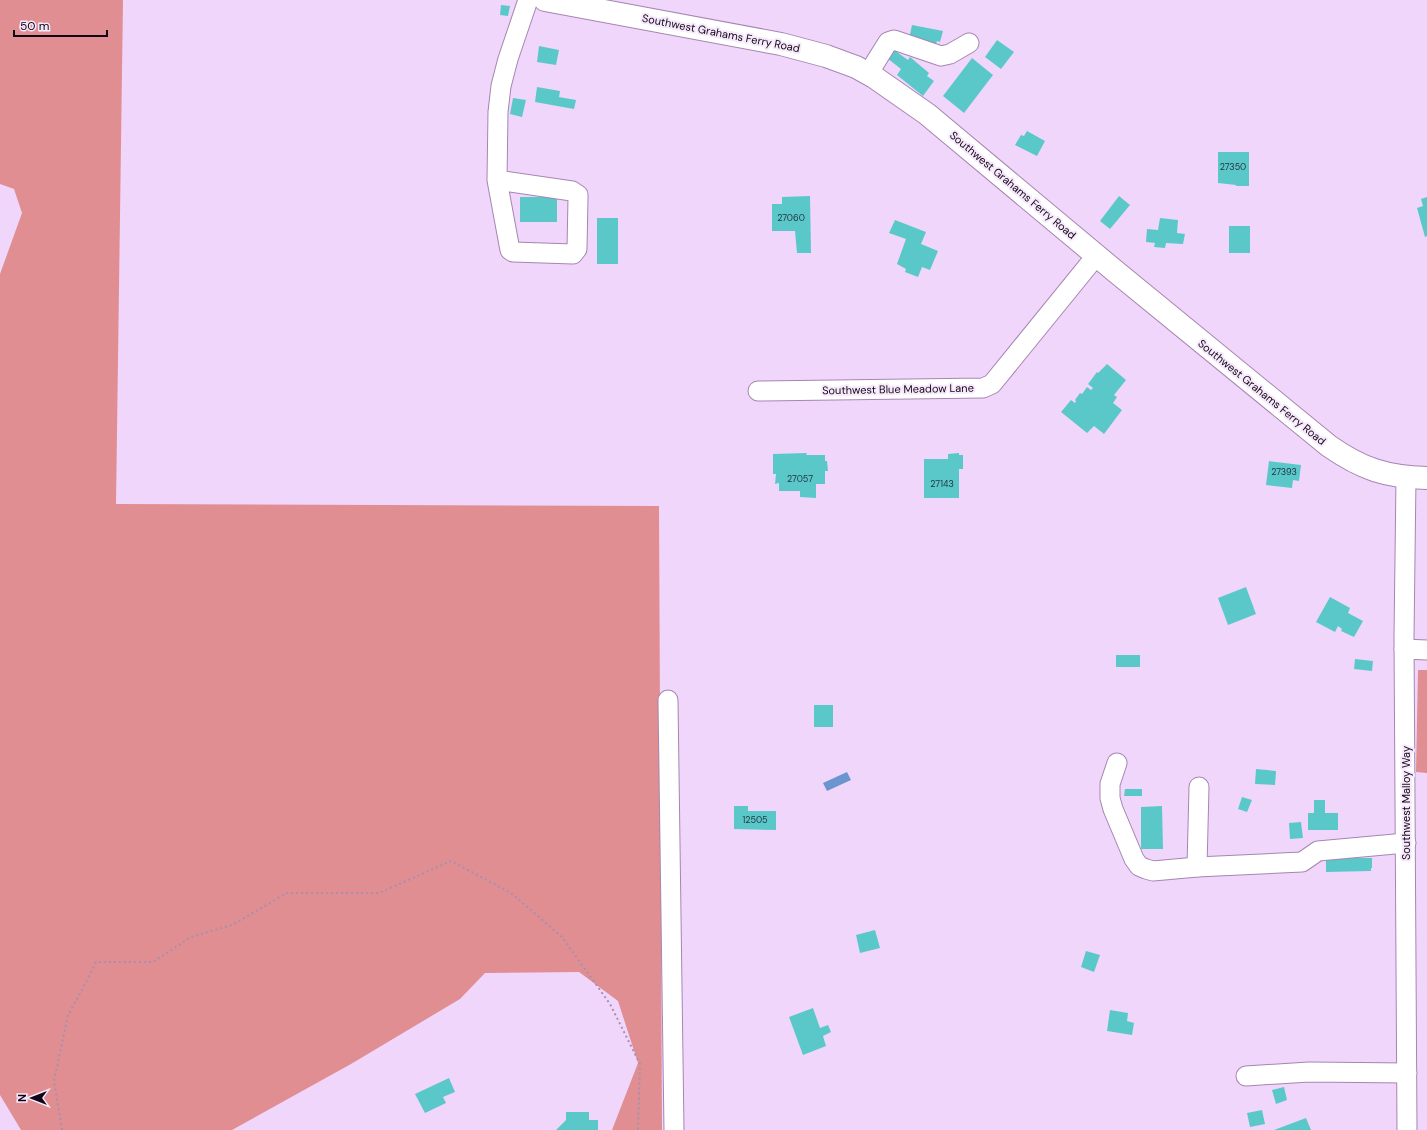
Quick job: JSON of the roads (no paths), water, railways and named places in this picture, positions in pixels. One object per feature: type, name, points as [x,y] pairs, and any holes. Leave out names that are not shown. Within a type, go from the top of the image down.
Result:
[{"type":"main road","name":"Southwest Grahams Ferry Road","points":[[552,1],[781,44],[826,56],[868,74],[900,94],[927,114],[1096,256],[1332,449],[1371,470],[1417,477]]},
{"type":"street","points":[[497,180],[572,191],[575,193],[578,198],[577,250],[575,253],[512,252],[510,250],[497,180],[498,112],[501,86],[508,59],[528,0]]},
{"type":"street","points":[[868,74],[888,42],[894,40],[941,56],[950,54],[969,43]]},
{"type":"street","name":"Southwest Blue Meadow Lane","points":[[758,391],[983,388],[992,384],[1096,256]]},
{"type":"street","name":"Southwest Malloy Way","points":[[1407,1130],[1404,649],[1417,477]]},
{"type":"street","points":[[1404,649],[1427,650]]},
{"type":"street","points":[[668,700],[674,1130]]},
{"type":"street","points":[[1116,764],[1110,784],[1110,798],[1113,809],[1134,859],[1139,866],[1146,869],[1153,870],[1302,862],[1318,851],[1406,843]]},
{"type":"street","points":[[1197,867],[1199,787]]},
{"type":"street","points":[[1246,1076],[1309,1072],[1406,1073]]},
{"type":"water","points":[[847,772],[851,780],[827,791],[823,783]]}]
